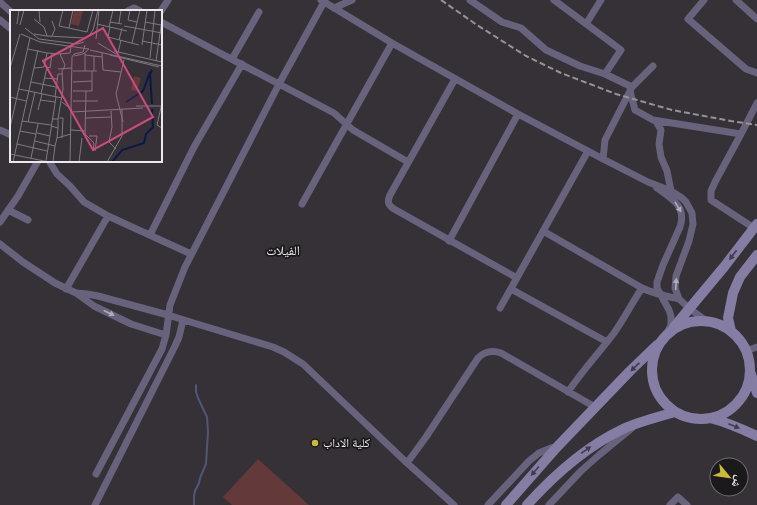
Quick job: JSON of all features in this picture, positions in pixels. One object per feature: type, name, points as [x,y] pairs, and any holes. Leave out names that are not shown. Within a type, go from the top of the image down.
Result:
[{"type":"main road","points":[[506,505],[557,447],[666,336],[690,309],[756,226]]},
{"type":"main road","points":[[731,331],[728,318],[733,293],[740,277],[757,255]]},
{"type":"main road","points":[[750,369],[746,389],[734,406],[722,414],[704,419],[680,415],[667,406],[660,398],[652,378],[653,358],[657,348],[666,336],[679,326],[689,322],[702,321],[720,325],[731,331],[739,340],[746,351],[757,392]]},
{"type":"main road","points":[[527,505],[548,482],[574,459],[608,437],[624,428],[675,412]]},
{"type":"main road","points":[[710,418],[722,421],[757,436]]},
{"type":"street","points":[[162,10],[168,0]]},
{"type":"street","points":[[334,8],[352,0]]},
{"type":"street","points":[[470,0],[502,22],[521,28],[546,50],[580,66],[604,74],[631,89]]},
{"type":"street","points":[[554,0],[621,50],[604,74]]},
{"type":"street","points":[[586,24],[601,0]]},
{"type":"street","points":[[704,0],[688,19],[746,68],[757,74]]},
{"type":"street","points":[[736,0],[757,19]]},
{"type":"street","points":[[96,474],[162,349],[174,292],[191,254],[322,1],[392,43],[518,114],[648,182],[678,195],[686,202],[692,213],[693,224],[675,282],[675,288],[679,298],[690,309],[708,322]]},
{"type":"street","points":[[0,2],[10,11]]},
{"type":"street","points":[[232,59],[259,12]]},
{"type":"street","points":[[0,20],[10,28]]},
{"type":"street","points":[[162,23],[334,113],[353,130],[408,162]]},
{"type":"street","points":[[302,204],[392,43]]},
{"type":"street","points":[[150,234],[194,147],[242,64]]},
{"type":"street","points":[[603,159],[604,140],[631,89],[653,66]]},
{"type":"street","points":[[455,78],[390,195],[388,203],[390,207],[517,278]]},
{"type":"street","points":[[631,89],[634,110],[656,121],[741,134]]},
{"type":"street","points":[[756,226],[711,200],[711,191],[757,103]]},
{"type":"street","points":[[450,240],[518,114]]},
{"type":"street","points":[[656,121],[661,130],[659,144],[661,157],[667,171],[671,191]]},
{"type":"street","points":[[0,130],[10,134]]},
{"type":"street","points":[[500,308],[588,151]]},
{"type":"street","points":[[0,222],[37,162]]},
{"type":"street","points":[[50,162],[57,174],[84,202],[108,216],[191,254]]},
{"type":"street","points":[[648,182],[673,200],[682,215],[680,227],[657,282],[657,288],[669,310],[672,320],[666,336]]},
{"type":"street","points":[[8,210],[28,220]]},
{"type":"street","points":[[66,289],[108,216]]},
{"type":"street","points":[[543,231],[650,292],[679,298]]},
{"type":"street","points":[[0,244],[55,284],[76,293],[98,296],[168,315],[273,347],[295,358],[454,505]]},
{"type":"street","points":[[568,392],[579,376],[615,332],[642,288]]},
{"type":"street","points":[[511,289],[607,342]]},
{"type":"street","points":[[76,293],[94,306],[131,324],[166,335]]},
{"type":"street","points":[[95,505],[176,346],[183,320]]},
{"type":"street","points":[[746,351],[757,347]]},
{"type":"street","points":[[407,463],[478,358],[481,354],[486,352],[496,351],[500,353],[595,407]]},
{"type":"street","points":[[549,505],[581,471],[638,424]]},
{"type":"street","points":[[488,505],[529,461],[539,453],[557,447]]},
{"type":"street","points":[[670,505],[678,497],[687,505]]},
{"type":"shaded area","points":[[258,459],[309,505],[232,505],[223,497]]},
{"type":"waterway","points":[[194,505],[195,491],[206,464],[208,432],[207,417],[198,398],[196,385]]},
{"type":"railway","points":[[441,0],[526,56],[561,73],[616,94],[672,110],[757,125]]},
{"type":"place","name":"كلية الاداب","points":[[315,443]]},
{"type":"district","name":"الفيلات","points":[[283,250]]}]
